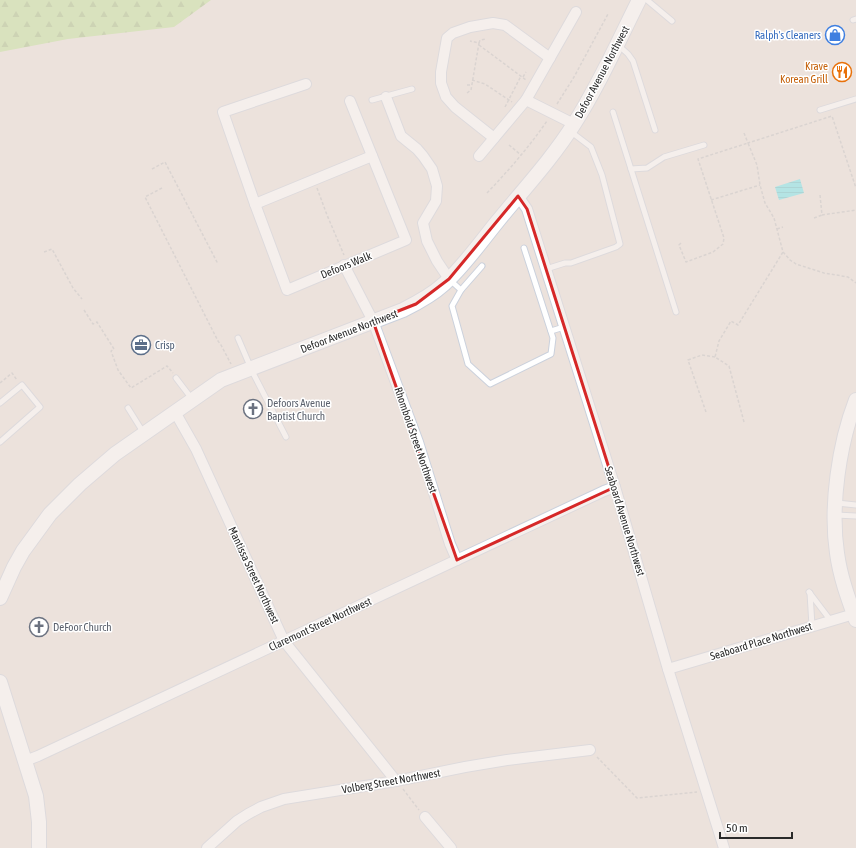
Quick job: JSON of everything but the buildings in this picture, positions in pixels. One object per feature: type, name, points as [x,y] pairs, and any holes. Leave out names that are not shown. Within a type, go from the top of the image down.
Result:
[{"type":"street","name":"Defoor Avenue Northwest","points":[[1,594],[20,556],[50,514],[80,484],[116,454],[175,412],[221,380],[416,304],[431,295],[449,279],[459,269],[572,127],[600,79],[638,0]]},
{"type":"street","points":[[479,156],[522,105],[576,12]]},
{"type":"street","points":[[494,138],[464,114],[446,97],[441,83],[441,72],[447,38],[453,33],[470,27],[493,23],[505,25],[550,58]]},
{"type":"street","name":"Defoors Walk","points":[[306,84],[223,112],[254,204],[287,290],[406,240],[350,101]]},
{"type":"street","points":[[386,97],[401,136],[417,149],[432,169],[438,186],[436,202],[423,222],[427,241],[437,261],[449,279]]},
{"type":"street","points":[[522,105],[552,113],[572,127]]},
{"type":"street","points":[[254,204],[372,156]]},
{"type":"street","name":"Seaboard Avenue Northwest","points":[[518,196],[527,209],[615,487],[668,669],[724,848]]},
{"type":"street","name":"Rhomboid Street Northwest","points":[[346,265],[373,321],[418,442],[450,544],[457,560]]},
{"type":"street","points":[[855,617],[840,571],[835,535],[835,509],[838,471],[851,413],[856,400]]},
{"type":"street","name":"Mantissa Street Northwest","points":[[175,412],[196,449],[284,641],[396,781]]},
{"type":"street","name":"Claremont Street Northwest","points":[[25,761],[615,487]]},
{"type":"street","name":"Seaboard Place Northwest","points":[[668,669],[812,626],[855,617]]},
{"type":"street","points":[[0,682],[36,796],[40,822],[39,848]]},
{"type":"street","name":"Volberg Street Northwest","points":[[207,848],[237,821],[261,807],[284,799],[396,781],[500,761],[590,750]]},
{"type":"street","points":[[425,817],[451,848]]},
{"type":"lane","points":[[647,0],[672,21]]},
{"type":"lane","points":[[617,44],[633,61],[655,130]]},
{"type":"lane","points":[[372,100],[412,89]]},
{"type":"lane","points":[[820,110],[856,99]]},
{"type":"lane","points":[[613,112],[676,312]]},
{"type":"lane","points":[[546,269],[565,263],[572,263],[616,248],[620,244],[602,175],[591,147],[572,127]]},
{"type":"lane","points":[[631,169],[647,168],[664,157],[704,145]]},
{"type":"lane","points":[[482,266],[461,290],[452,306],[468,364],[490,384],[551,354],[553,338],[524,248]]},
{"type":"lane","points":[[449,279],[461,290]]},
{"type":"lane","points":[[551,331],[564,327]]},
{"type":"lane","points":[[238,338],[250,368],[286,438]]},
{"type":"lane","points":[[176,378],[193,400]]},
{"type":"lane","points":[[0,403],[22,385],[40,406],[0,442]]},
{"type":"lane","points":[[128,408],[144,434]]},
{"type":"lane","points":[[835,509],[856,505]]},
{"type":"lane","points":[[835,509],[856,516]]},
{"type":"lane","points":[[812,626],[809,592],[831,621]]},
{"type":"path","points":[[488,193],[535,138],[552,113],[574,78],[608,14]]},
{"type":"path","points":[[467,93],[471,90],[472,86],[480,40],[486,39]]},
{"type":"path","points":[[470,41],[479,44],[505,65],[522,76],[533,87]]},
{"type":"path","points":[[505,107],[522,76],[526,72]]},
{"type":"path","points":[[472,80],[485,84],[509,100],[522,105]]},
{"type":"path","points":[[467,85],[472,86]]},
{"type":"path","points":[[681,243],[680,245],[686,262],[713,252],[722,244],[724,238],[698,159],[832,116],[856,188]]},
{"type":"path","points":[[744,133],[757,165],[765,203],[770,210],[777,229],[783,252],[796,264],[824,273],[848,277],[856,283]]},
{"type":"path","points":[[510,145],[521,155]]},
{"type":"path","points":[[152,169],[165,162],[218,264]]},
{"type":"path","points":[[314,180],[346,265]]},
{"type":"path","points":[[711,200],[760,185]]},
{"type":"path","points":[[162,188],[144,197],[232,366]]},
{"type":"path","points":[[820,195],[822,215]]},
{"type":"path","points":[[814,218],[822,215],[856,210]]},
{"type":"path","points":[[777,229],[783,228]]},
{"type":"path","points":[[44,252],[52,249],[73,288],[82,299]]},
{"type":"path","points":[[715,356],[719,341],[731,321],[738,325],[783,252]]},
{"type":"path","points":[[84,310],[94,324],[97,322],[114,349],[111,351],[118,370],[131,388],[168,366],[176,378]]},
{"type":"path","points":[[706,412],[688,360],[702,355],[715,356],[730,366],[744,422]]},
{"type":"path","points":[[0,383],[12,373]]},
{"type":"path","points":[[590,750],[637,798],[706,791]]},
{"type":"path","points":[[396,781],[425,817]]},
{"type":"highlighted area","points":[[518,196],[527,209],[615,487],[457,560],[373,321],[416,304],[449,279]]},
{"type":"green space","points":[[0,0],[211,0],[174,27],[68,39],[0,52]]},
{"type":"water","points":[[800,179],[804,193],[779,200],[775,187]]},
{"type":"place","name":"Ralph's Cleaners","points":[[835,35]]},
{"type":"place","name":"Krave Korean Grill","points":[[842,72]]},
{"type":"place","name":"Crisp","points":[[141,345]]},
{"type":"place","name":"Defoors Avenue Baptist Church","points":[[253,409]]},
{"type":"place","name":"DeFoor Church","points":[[39,627]]}]
